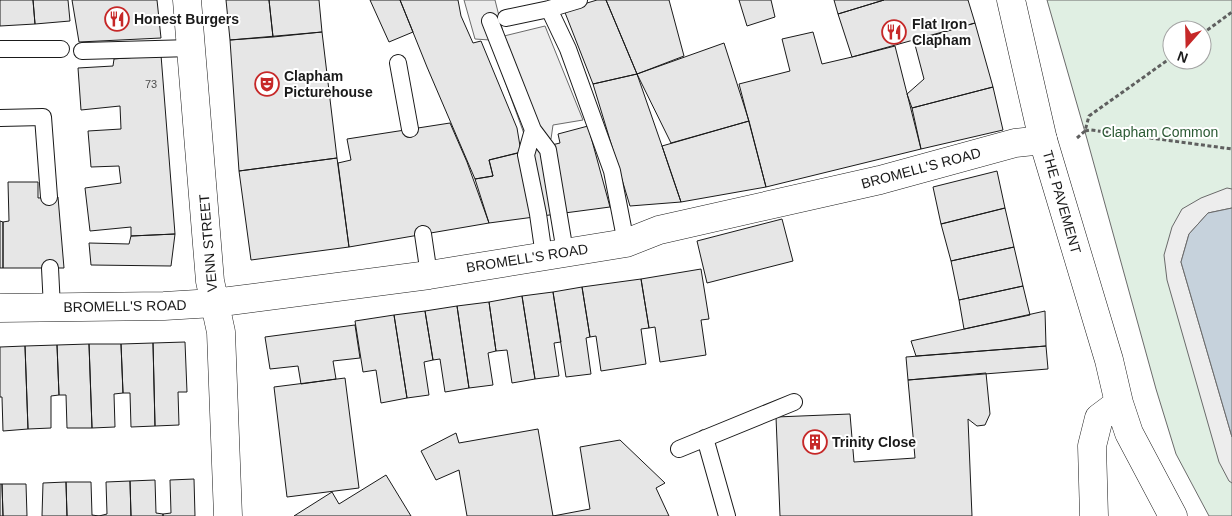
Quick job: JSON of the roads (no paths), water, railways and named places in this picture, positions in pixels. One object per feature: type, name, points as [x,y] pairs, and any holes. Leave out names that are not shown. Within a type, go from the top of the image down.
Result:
[{"type":"street","name":"VENN STREET","points":[[187,0],[210,281],[221,332],[228,516]]},
{"type":"street","name":"THE PAVEMENT","points":[[1010,0],[1043,140],[1109,360],[1118,403],[1128,433],[1172,516]]},
{"type":"street","name":"BROMELL'S ROAD","points":[[0,308],[214,303],[429,275],[626,242],[659,230],[880,180],[1016,143],[1043,140]]},
{"type":"street","points":[[1094,516],[1092,446],[1098,418],[1118,403]]},
{"type":"lane","points":[[555,254],[548,150],[533,130],[498,19],[550,9],[579,0]]},
{"type":"lane","points":[[550,9],[568,49],[612,171],[626,242]]},
{"type":"lane","points":[[82,52],[192,48]]},
{"type":"lane","points":[[0,49],[61,49]]},
{"type":"lane","points":[[398,63],[410,129]]},
{"type":"lane","points":[[0,118],[42,117],[49,197]]},
{"type":"lane","points":[[533,130],[526,155],[538,214],[555,254]]},
{"type":"lane","points":[[423,234],[429,275]]},
{"type":"lane","points":[[50,268],[52,308]]},
{"type":"lane","points":[[679,449],[794,402]]},
{"type":"lane","points":[[705,438],[727,516]]},
{"type":"place","name":"Honest Burgers","points":[[117,19]]},
{"type":"place","name":"Flat Iron Clapham","points":[[894,32]]},
{"type":"place","name":"Clapham Picturehouse","points":[[267,84]]},
{"type":"place","name":"Trinity Close","points":[[815,442]]},
{"type":"park label","name":"Clapham Common","points":[[1160,132]]}]
